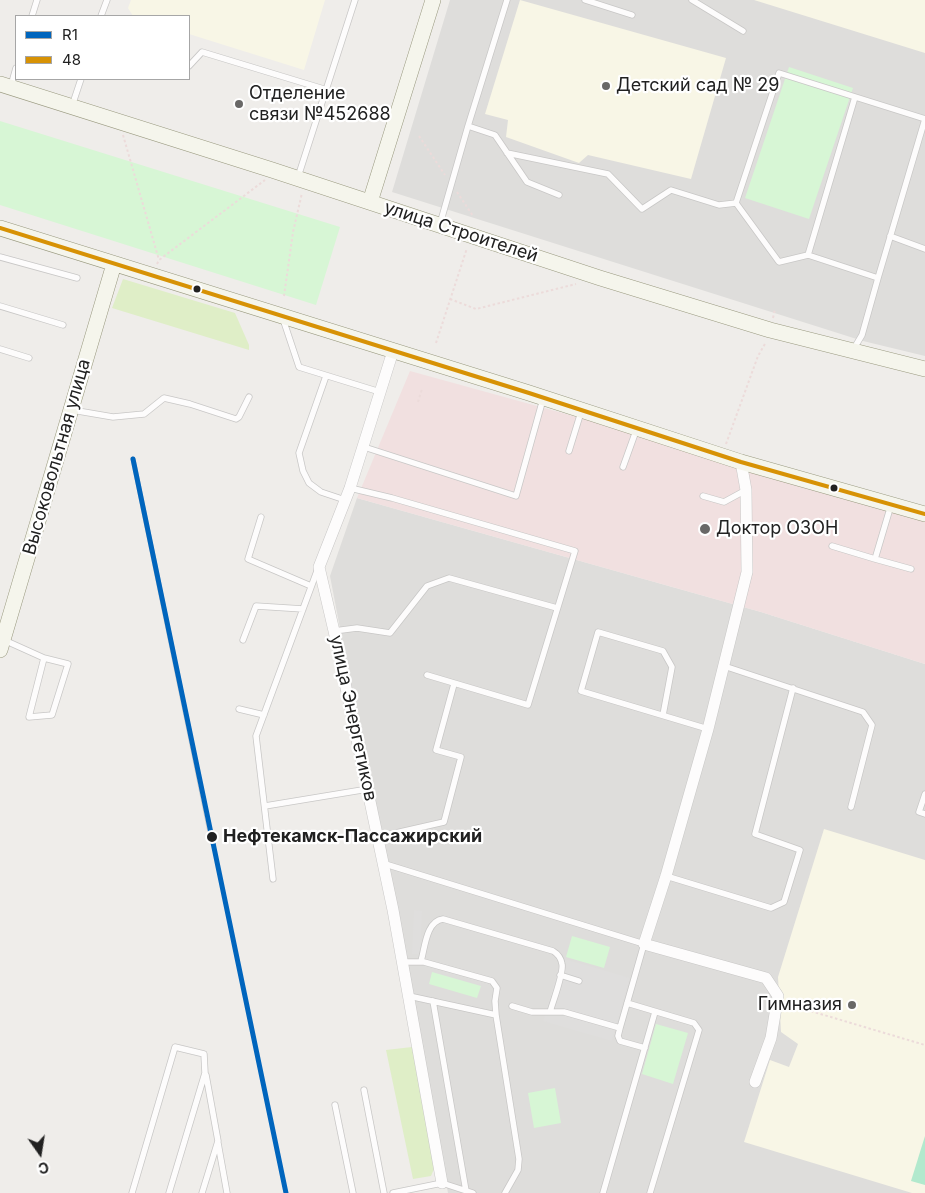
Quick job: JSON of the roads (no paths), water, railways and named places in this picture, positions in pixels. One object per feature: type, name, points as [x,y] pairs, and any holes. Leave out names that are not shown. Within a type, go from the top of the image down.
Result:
[{"type":"main road","points":[[370,202],[433,0]]},
{"type":"main road","name":"улица Строителей","points":[[5,86],[272,170],[600,278],[770,330],[925,369]]},
{"type":"main road","points":[[0,228],[544,397],[741,462],[925,514]]},
{"type":"main road","name":"Высоковольтная улица","points":[[2,645],[114,264]]},
{"type":"street","points":[[318,567],[350,488],[394,351]]},
{"type":"street","points":[[741,462],[746,490],[747,572],[708,729],[666,876],[644,944],[766,978],[778,996],[771,1038],[755,1082]]},
{"type":"street","name":"улица Энергетиков","points":[[318,567],[334,631],[378,837],[409,996],[442,1183]]},
{"type":"lane","points":[[32,15],[37,0]]},
{"type":"lane","points":[[101,15],[107,0]]},
{"type":"lane","points":[[302,180],[354,0]]},
{"type":"lane","points":[[440,226],[468,126],[507,0]]},
{"type":"lane","points":[[585,0],[632,15]]},
{"type":"lane","points":[[692,0],[742,31]]},
{"type":"lane","points":[[190,65],[202,52],[327,90]]},
{"type":"lane","points":[[5,86],[15,70]]},
{"type":"lane","points":[[736,203],[779,73],[924,119],[862,335],[852,351]]},
{"type":"lane","points":[[72,106],[81,80]]},
{"type":"lane","points":[[808,255],[855,97]]},
{"type":"lane","points":[[468,126],[495,135],[527,182],[559,195]]},
{"type":"lane","points":[[507,153],[608,174],[642,208],[671,190],[720,205],[736,203]]},
{"type":"lane","points":[[736,203],[779,262],[808,255],[878,278]]},
{"type":"lane","points":[[890,236],[925,249]]},
{"type":"lane","points":[[0,257],[77,278]]},
{"type":"lane","points":[[0,306],[63,325]]},
{"type":"lane","points":[[282,317],[299,367],[380,392]]},
{"type":"lane","points":[[0,348],[29,358]]},
{"type":"lane","points":[[326,376],[298,453],[303,471],[309,483],[321,492],[345,500]]},
{"type":"lane","points":[[70,410],[114,417],[144,414],[164,398],[236,418],[239,417],[249,397]]},
{"type":"lane","points":[[364,447],[516,496],[544,397]]},
{"type":"lane","points":[[569,451],[581,410]]},
{"type":"lane","points":[[623,467],[637,428]]},
{"type":"lane","points":[[350,488],[392,498],[575,551],[528,705],[427,675]]},
{"type":"lane","points":[[703,496],[724,502],[746,490]]},
{"type":"lane","points":[[874,559],[891,505]]},
{"type":"lane","points":[[262,517],[248,558],[312,586]]},
{"type":"lane","points":[[832,546],[911,569]]},
{"type":"lane","points":[[273,879],[256,736],[318,567]]},
{"type":"lane","points":[[334,631],[357,628],[390,633],[426,586],[449,578],[558,608]]},
{"type":"lane","points":[[243,640],[256,606],[303,609]]},
{"type":"lane","points":[[663,715],[672,667],[663,651],[598,632],[581,691],[708,729]]},
{"type":"lane","points":[[2,645],[68,664],[52,716],[29,717],[44,658]]},
{"type":"lane","points":[[724,666],[863,712],[872,725],[851,807]]},
{"type":"lane","points":[[378,837],[444,822],[460,757],[436,750],[454,684]]},
{"type":"lane","points":[[666,876],[771,908],[784,902],[800,850],[755,834],[792,688]]},
{"type":"lane","points":[[239,709],[264,715]]},
{"type":"lane","points":[[265,806],[368,789]]},
{"type":"lane","points":[[925,794],[920,812],[925,814]]},
{"type":"lane","points":[[382,863],[644,944],[618,1036],[620,1041],[645,1048]]},
{"type":"lane","points":[[421,961],[431,925],[437,920],[443,919],[553,950],[561,960],[562,968],[550,1012]]},
{"type":"lane","points":[[402,962],[421,961],[495,983],[497,988],[495,1001],[496,1015],[519,1159],[518,1170],[505,1193]]},
{"type":"lane","points":[[560,975],[579,980]]},
{"type":"lane","points":[[409,996],[496,1015]]},
{"type":"lane","points":[[433,1001],[466,1191]]},
{"type":"lane","points":[[627,1003],[694,1023],[699,1030],[650,1193]]},
{"type":"lane","points":[[512,1006],[532,1012],[564,1012],[620,1028]]},
{"type":"lane","points":[[603,1193],[655,1012]]},
{"type":"lane","points":[[132,1193],[175,1047],[204,1054],[205,1073],[227,1193]]},
{"type":"lane","points":[[169,1193],[205,1073]]},
{"type":"lane","points":[[364,1090],[384,1193]]},
{"type":"lane","points":[[335,1105],[353,1193]]},
{"type":"lane","points":[[202,1193],[218,1141]]},
{"type":"lane","points":[[392,1193],[442,1183],[473,1193]]},
{"type":"railway","points":[[133,459],[211,837]]},
{"type":"place","name":"Детский сад № 29","points":[[606,86]]},
{"type":"place","name":"Отделение связи №452688","points":[[239,104]]},
{"type":"place","name":"Доктор ОЗОН","points":[[705,529]]},
{"type":"place","name":"Нефтекамск-Пассажирский","points":[[212,837]]},
{"type":"place","name":"Гимназия","points":[[852,1005]]}]
